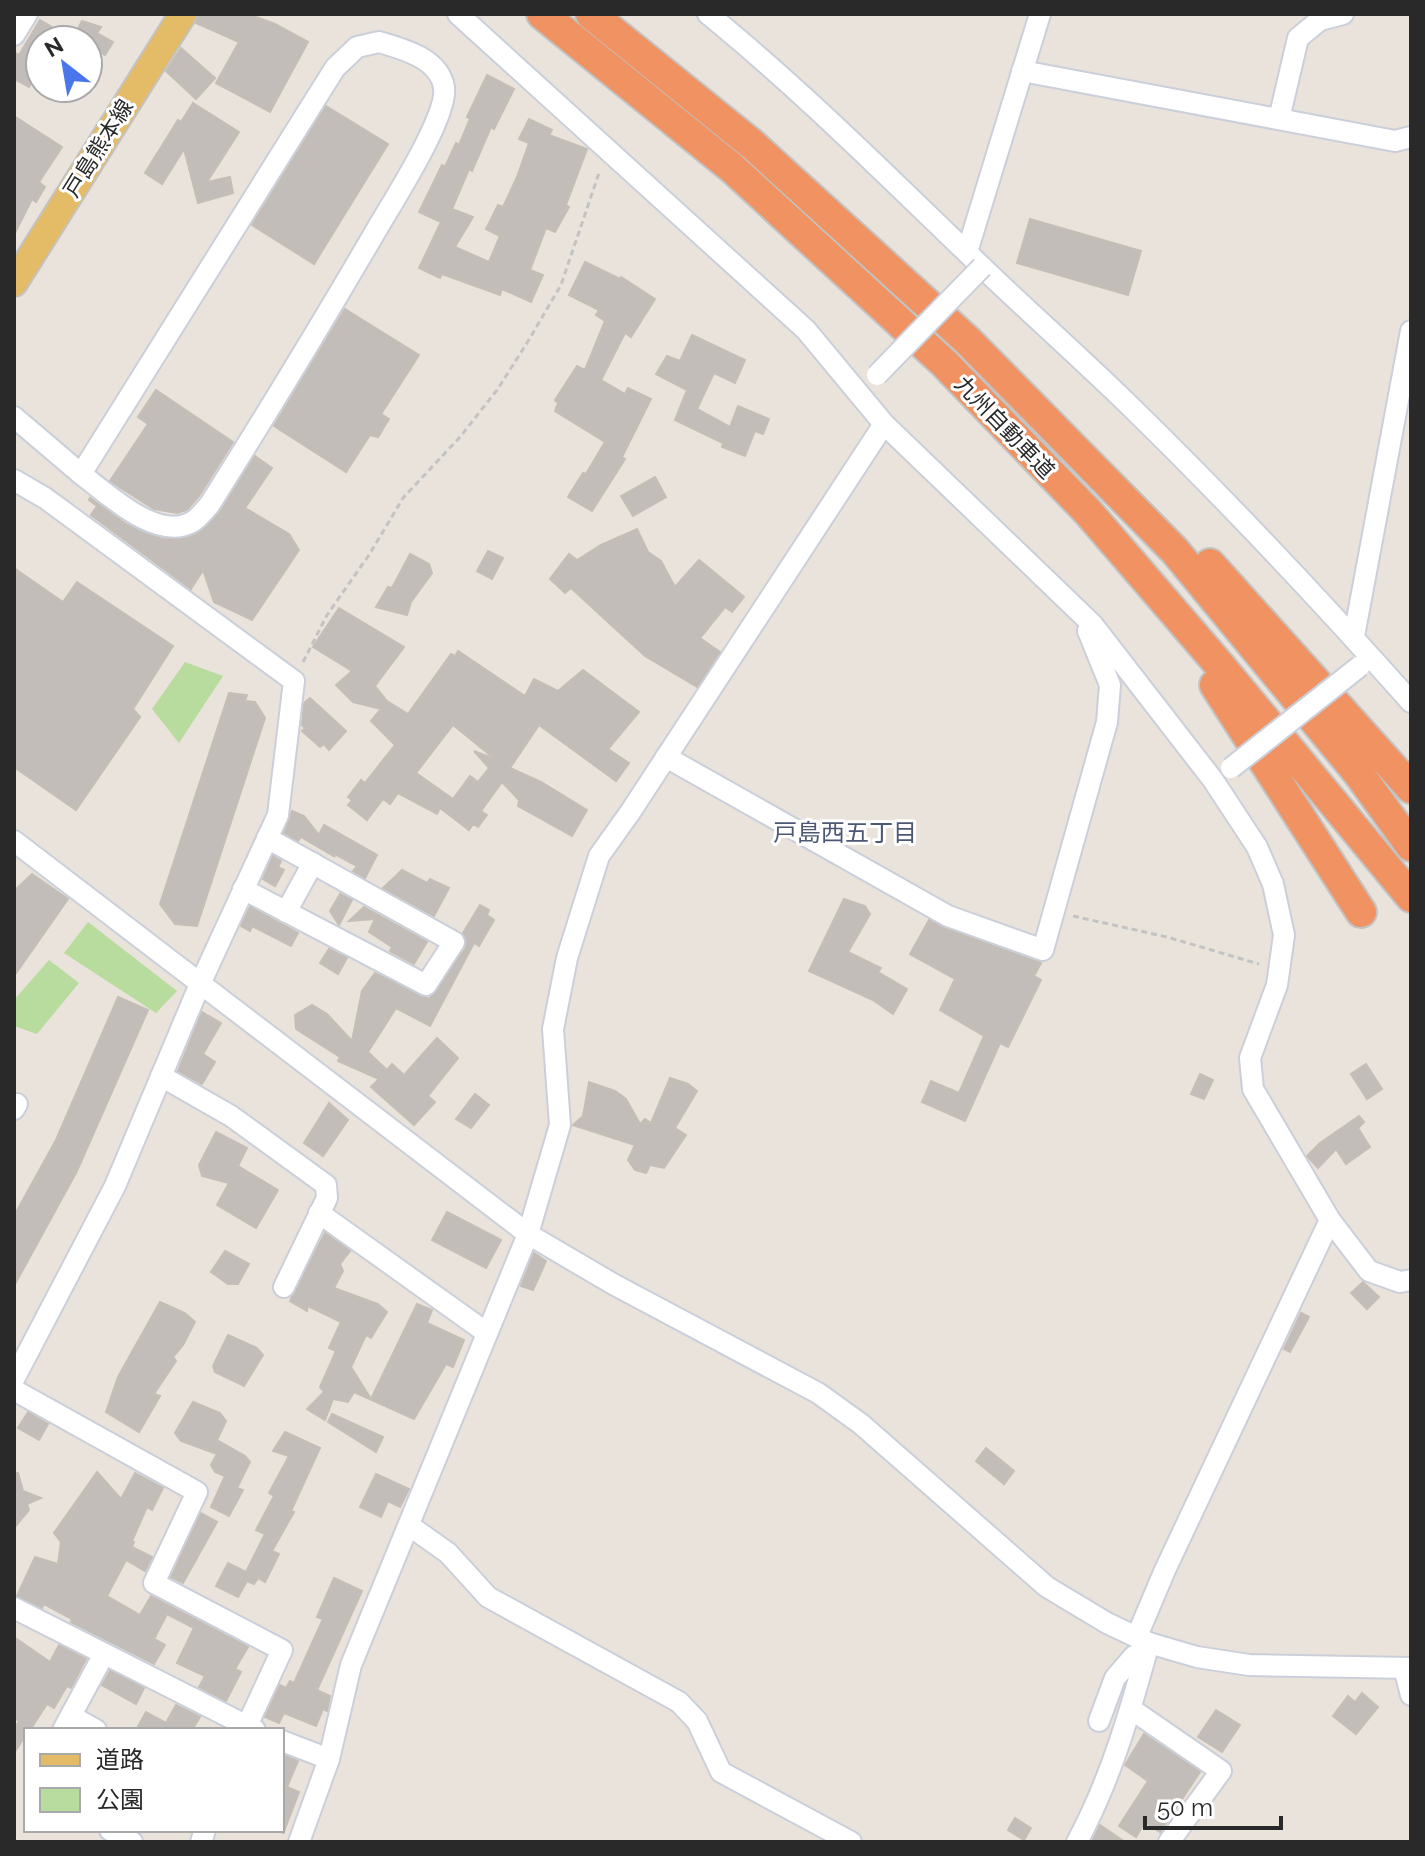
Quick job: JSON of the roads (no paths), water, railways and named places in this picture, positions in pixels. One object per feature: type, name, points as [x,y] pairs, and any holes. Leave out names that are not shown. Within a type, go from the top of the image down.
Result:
[{"type":"highway","name":"九州自動車道","points":[[542,14],[732,168],[944,363],[1088,512],[1411,897]]},
{"type":"highway","name":"九州自動車道","points":[[591,14],[753,145],[967,340],[1175,551],[1359,774],[1411,846]]},
{"type":"highway","points":[[967,340],[1188,540],[1411,788]]},
{"type":"highway","points":[[1159,597],[1361,912]]},
{"type":"main road","name":"戸島熊本線","points":[[17,272],[183,14]]},
{"type":"street","points":[[14,35],[27,14]]},
{"type":"street","points":[[458,14],[806,330],[884,424],[1081,614],[1213,780],[1257,847],[1273,884],[1284,935],[1277,985],[1250,1058],[1253,1089],[1330,1220],[1369,1271],[1400,1282],[1411,1280]]},
{"type":"street","points":[[708,14],[857,144],[1135,411],[1354,636],[1366,662],[1411,702]]},
{"type":"street","points":[[967,252],[1040,14]]},
{"type":"street","points":[[1279,119],[1298,38],[1320,20],[1343,14]]},
{"type":"street","points":[[14,417],[81,474],[157,526],[174,527],[192,522],[210,504],[300,361],[410,171],[445,93],[437,69],[407,50],[379,42],[357,47],[335,68],[81,474]]},
{"type":"street","points":[[1022,71],[1395,141],[1411,137]]},
{"type":"street","points":[[858,394],[982,267]]},
{"type":"street","points":[[1354,636],[1411,331]]},
{"type":"street","points":[[299,1842],[329,1759],[351,1665],[528,1234],[560,1125],[553,1029],[567,958],[599,856],[884,424]]},
{"type":"street","points":[[14,480],[45,498],[294,681],[278,815],[200,984],[115,1186],[14,1379]]},
{"type":"street","points":[[666,757],[948,916],[1043,950],[1107,722],[1110,685],[1081,614]]},
{"type":"street","points":[[1213,780],[1366,662]]},
{"type":"street","points":[[243,889],[426,985],[454,942],[267,838]]},
{"type":"street","points":[[14,841],[528,1234],[613,1284],[818,1393],[861,1424],[1047,1587],[1078,1608],[1144,1645],[1197,1657],[1249,1665],[1408,1668],[1411,1695]]},
{"type":"street","points":[[286,912],[313,863]]},
{"type":"street","points":[[161,1076],[231,1116],[326,1185],[327,1198],[284,1287]]},
{"type":"street","points":[[319,1213],[487,1333]]},
{"type":"street","points":[[1077,1842],[1094,1811],[1125,1732],[1144,1645],[1165,1570],[1330,1220]]},
{"type":"street","points":[[14,1390],[197,1492],[154,1583],[282,1650],[249,1728]]},
{"type":"street","points":[[410,1526],[448,1553],[488,1597],[679,1702],[697,1721],[721,1772],[851,1842]]},
{"type":"street","points":[[14,1608],[247,1728]]},
{"type":"street","points":[[1099,1721],[1115,1678],[1144,1645]]},
{"type":"street","points":[[88,1728],[67,1723],[104,1654]]},
{"type":"street","points":[[1131,1709],[1221,1771],[1169,1842]]},
{"type":"street","points":[[284,1742],[329,1759]]},
{"type":"street","points":[[114,1832],[132,1842]]},
{"type":"district","name":"戸島西五丁目","points":[[845,832]]}]
